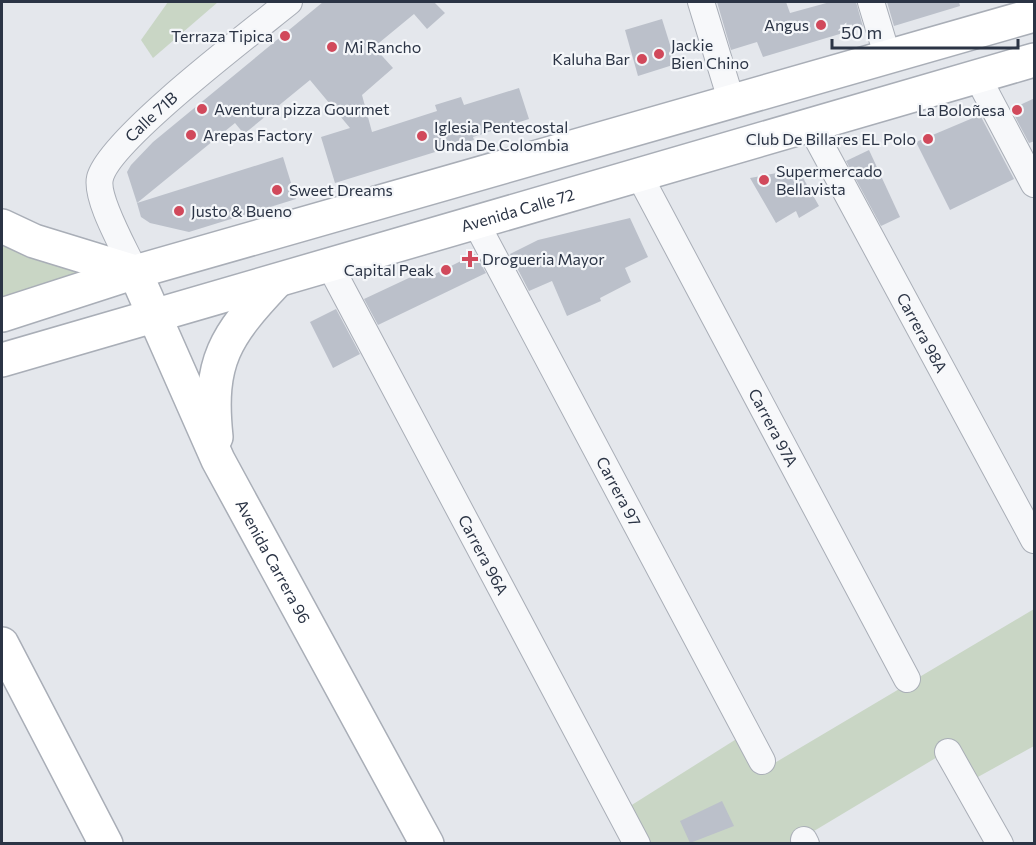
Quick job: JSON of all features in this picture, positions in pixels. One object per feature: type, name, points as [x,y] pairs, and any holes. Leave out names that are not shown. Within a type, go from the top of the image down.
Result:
[{"type":"main road","points":[[2,315],[135,272],[1035,15]]},
{"type":"main road","name":"Avenida Calle 72","points":[[2,360],[1035,60]]},
{"type":"main road","points":[[2,226],[34,241],[135,272]]},
{"type":"main road","name":"Avenida Carrera 96","points":[[135,272],[218,460],[427,843]]},
{"type":"main road","points":[[218,460],[214,397],[220,358],[225,344],[238,324],[276,282]]},
{"type":"main road","points":[[2,644],[106,843]]},
{"type":"main road","points":[[2,685],[32,703]]},
{"type":"street","name":"Calle 71B","points":[[135,272],[99,189],[105,166],[131,133],[289,2]]},
{"type":"street","points":[[702,2],[732,103]]},
{"type":"street","points":[[871,2],[888,58]]},
{"type":"street","points":[[978,76],[1035,184]]},
{"type":"street","name":"Carrera 98A","points":[[810,125],[1035,540]]},
{"type":"street","name":"Carrera 97A","points":[[639,175],[907,680]]},
{"type":"street","name":"Carrera 97","points":[[476,223],[762,761]]},
{"type":"street","name":"Carrera 96A","points":[[330,266],[634,842]]},
{"type":"street","points":[[948,752],[1000,843]]},
{"type":"green space","points":[[168,2],[218,2],[153,58],[141,40]]},
{"type":"green space","points":[[2,237],[102,268],[2,303]]},
{"type":"green space","points":[[1034,609],[1034,746],[967,783],[949,750],[794,843],[646,843],[627,808],[738,738],[756,774]]},
{"type":"building","points":[[323,2],[434,2],[445,13],[427,29],[414,14],[374,47],[393,68],[362,95],[372,132],[437,111],[435,105],[461,97],[464,105],[519,88],[529,119],[473,137],[474,140],[335,183],[321,137],[350,128],[310,80],[244,134],[235,123],[137,203],[127,172],[131,165],[153,142]]},
{"type":"building","points":[[717,2],[786,2],[790,13],[830,2],[856,2],[863,27],[763,57],[757,42],[731,50]]},
{"type":"building","points":[[887,2],[959,2],[960,6],[894,26]]},
{"type":"building","points":[[662,19],[676,64],[638,76],[625,30]]},
{"type":"building","points":[[1035,98],[1035,141],[1029,143],[1011,109]]},
{"type":"building","points":[[980,115],[1014,179],[950,210],[916,142]]},
{"type":"building","points":[[869,150],[900,217],[881,226],[846,161]]},
{"type":"building","points":[[283,157],[296,199],[189,232],[150,223],[141,217],[137,203]]},
{"type":"building","points":[[798,169],[819,206],[799,218],[796,211],[776,223],[750,178]]},
{"type":"building","points":[[630,218],[648,257],[625,268],[631,282],[600,298],[601,301],[567,316],[552,281],[529,291],[510,254],[538,240]]},
{"type":"building","points":[[475,254],[486,273],[378,325],[364,299],[428,269],[431,276]]},
{"type":"building","points":[[336,309],[360,354],[333,368],[310,322]]},
{"type":"building","points":[[722,801],[734,826],[690,843],[680,821]]},
{"type":"place","name":"Angus","points":[[821,25]]},
{"type":"place","name":"Terraza Tipica","points":[[285,36]]},
{"type":"place","name":"Mi Rancho","points":[[332,47]]},
{"type":"place","name":"Jackie Bien Chino","points":[[659,54]]},
{"type":"place","name":"Kaluha Bar","points":[[642,59]]},
{"type":"place","name":"Aventura pizza Gourmet","points":[[202,109]]},
{"type":"place","name":"La Boloñesa","points":[[1017,110]]},
{"type":"place","name":"Arepas Factory","points":[[191,135]]},
{"type":"place","name":"Iglesia Pentecostal Unda De Colombia","points":[[422,136]]},
{"type":"place","name":"Club De Billares EL Polo","points":[[928,139]]},
{"type":"place","name":"Supermercado Bellavista","points":[[764,180]]},
{"type":"place","name":"Sweet Dreams","points":[[277,190]]},
{"type":"place","name":"Justo & Bueno","points":[[179,211]]},
{"type":"place","name":"Drogueria Mayor","points":[[470,259]]},
{"type":"place","name":"Capital Peak","points":[[446,270]]}]
